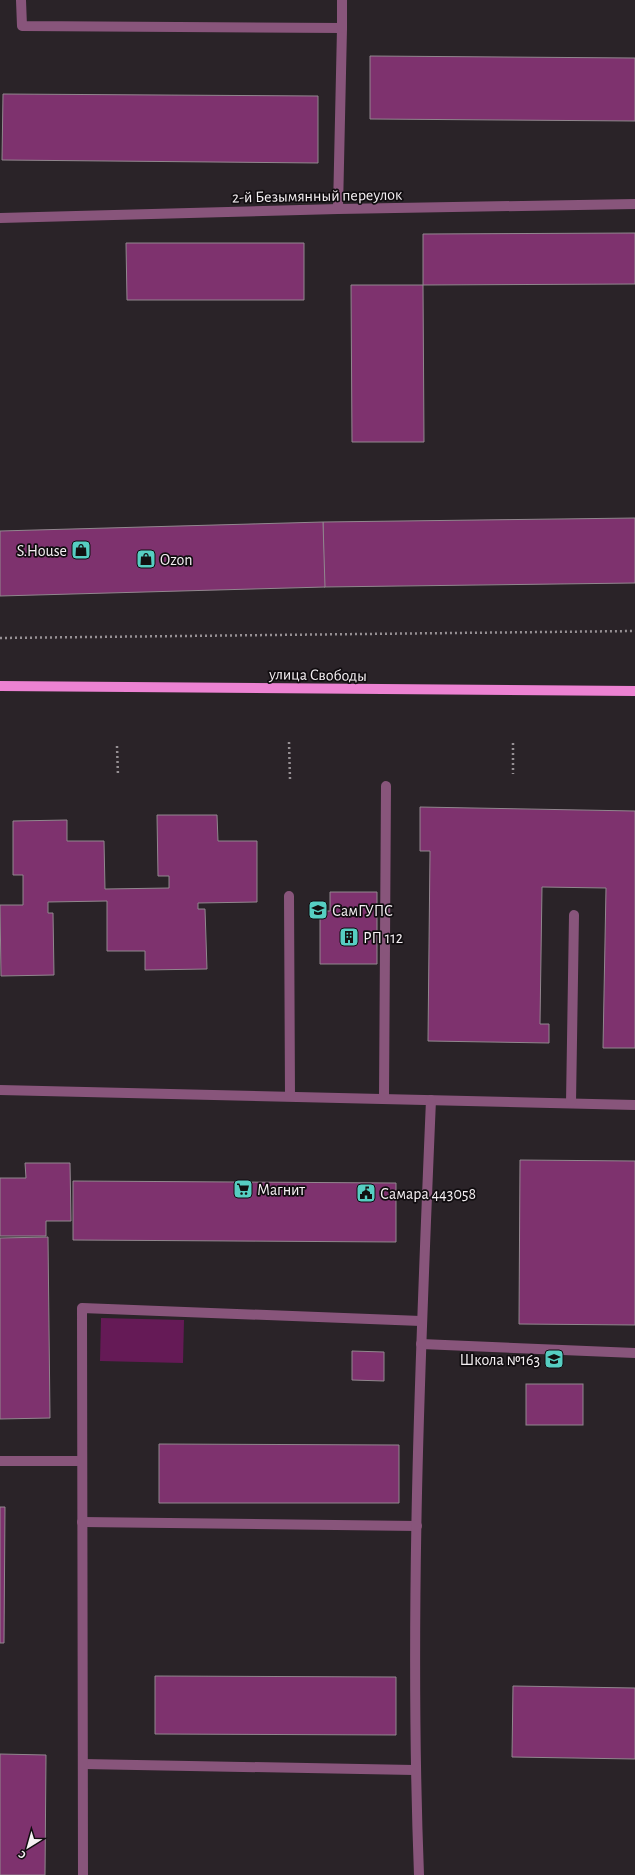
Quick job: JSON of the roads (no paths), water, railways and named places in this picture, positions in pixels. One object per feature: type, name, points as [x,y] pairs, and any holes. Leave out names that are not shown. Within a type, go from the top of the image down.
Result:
[{"type":"main road","name":"улица Свободы","points":[[0,686],[635,692]]},
{"type":"street","points":[[21,0],[22,26],[342,28]]},
{"type":"street","points":[[338,209],[342,0]]},
{"type":"street","name":"2-й Безымянный переулок","points":[[0,218],[338,209],[635,204]]},
{"type":"street","points":[[384,1098],[386,786]]},
{"type":"street","points":[[289,896],[290,1096]]},
{"type":"street","points":[[571,1103],[574,915]]},
{"type":"street","points":[[0,1090],[635,1105]]},
{"type":"street","points":[[418,1875],[414,1770],[417,1526],[421,1320],[431,1100]]},
{"type":"street","points":[[83,1875],[82,1308],[421,1320]]},
{"type":"street","points":[[421,1344],[635,1352]]},
{"type":"street","points":[[0,1461],[82,1461]]},
{"type":"street","points":[[82,1522],[417,1526]]},
{"type":"street","points":[[83,1764],[414,1770]]},
{"type":"place","name":"S.House","points":[[81,550]]},
{"type":"place","name":"Ozon","points":[[146,559]]},
{"type":"place","name":"СамГУПС","points":[[318,910]]},
{"type":"place","name":"РП 112","points":[[349,937]]},
{"type":"place","name":"Магнит","points":[[243,1189]]},
{"type":"place","name":"Самара 443058","points":[[366,1193]]},
{"type":"place","name":"Школа №163","points":[[554,1359]]}]
